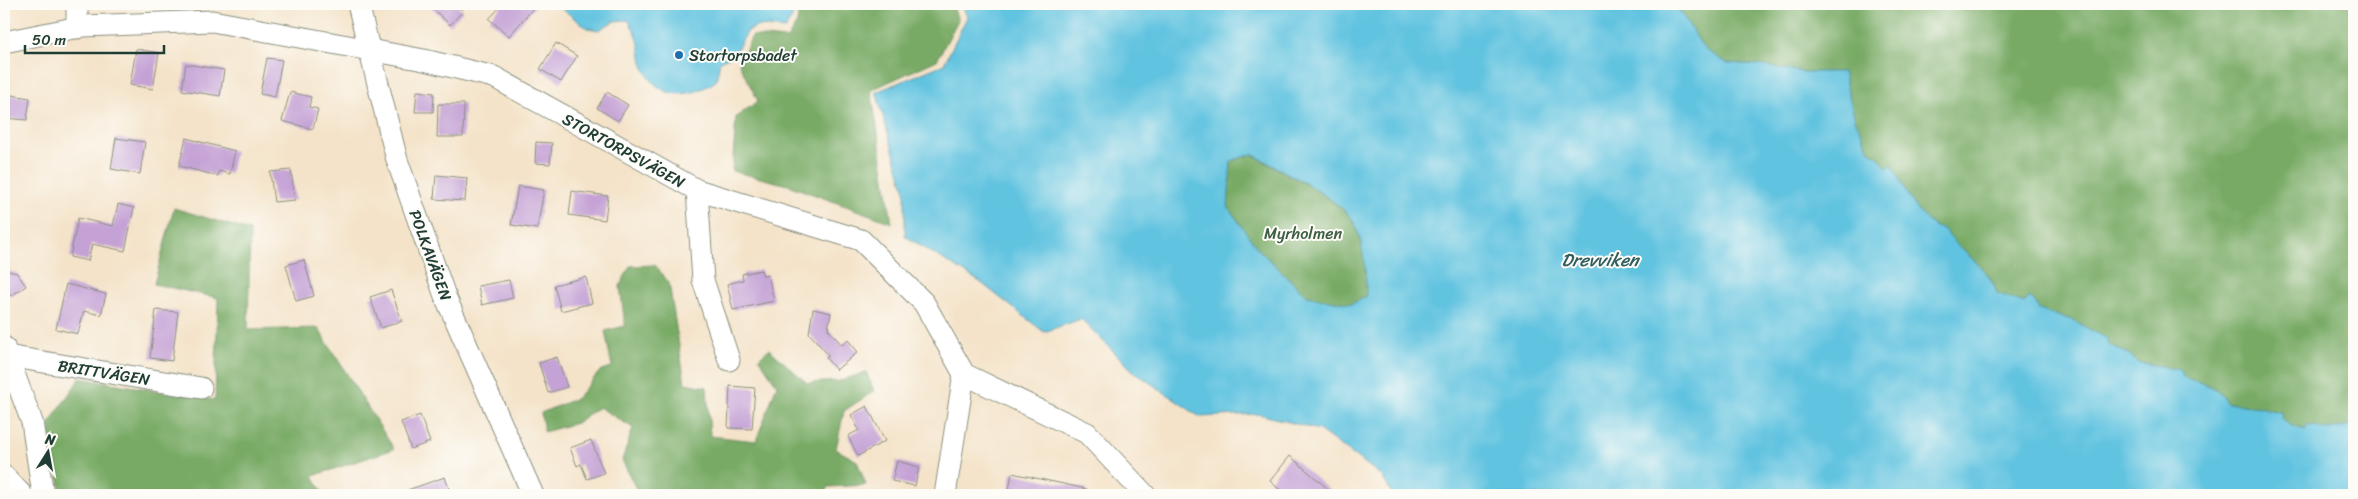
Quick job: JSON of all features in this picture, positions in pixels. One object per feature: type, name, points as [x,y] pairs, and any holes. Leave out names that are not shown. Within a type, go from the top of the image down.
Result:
[{"type":"street","points":[[77,4],[77,28]]},
{"type":"street","name":"POLKAVÄGEN","points":[[358,4],[397,160],[444,296],[533,495]]},
{"type":"street","name":"STORTORPSVÄGEN","points":[[4,42],[77,28],[212,21],[424,60],[494,78],[697,190],[861,240],[924,303],[964,374]]},
{"type":"street","points":[[697,190],[704,280],[729,360]]},
{"type":"street","points":[[5,351],[32,422],[43,495]]},
{"type":"street","name":"BRITTVÄGEN","points":[[5,351],[202,388]]},
{"type":"street","points":[[945,495],[964,374],[1087,433],[1145,495]]},
{"type":"street","points":[[4,476],[22,495]]},
{"type":"green space","points":[[799,4],[952,4],[958,20],[937,60],[871,90],[892,223],[788,185],[732,171],[736,117],[758,101],[739,64],[752,36],[787,39],[797,23]]},
{"type":"green space","points":[[1681,4],[2354,4],[2354,424],[2329,430],[2307,425],[2307,430],[2294,427],[2281,419],[2282,413],[2260,407],[2227,403],[2220,392],[2183,377],[2181,370],[2137,362],[2129,354],[2107,344],[2107,339],[2072,320],[2039,310],[2036,303],[2028,297],[2024,303],[1997,293],[1993,283],[1981,267],[1957,245],[1944,229],[1927,221],[1920,213],[1892,164],[1887,169],[1879,157],[1869,150],[1855,119],[1843,72],[1804,72],[1758,65],[1727,63],[1704,49],[1680,11]]},
{"type":"green space","name":"Myrholmen","points":[[1252,154],[1322,194],[1335,203],[1354,222],[1362,248],[1367,297],[1351,304],[1307,296],[1258,249],[1228,207],[1231,161]]},
{"type":"green space","points":[[174,208],[250,231],[248,330],[318,328],[394,449],[313,476],[324,495],[62,495],[48,425],[80,378],[215,400],[218,298],[154,284]]},
{"type":"green space","points":[[655,265],[669,283],[685,383],[707,387],[710,436],[756,441],[777,385],[759,358],[769,349],[807,383],[840,381],[866,372],[874,391],[844,411],[836,449],[857,461],[866,485],[828,487],[825,495],[639,495],[622,460],[633,428],[599,407],[576,423],[544,432],[541,413],[577,398],[601,370],[612,367],[605,331],[625,326],[620,286],[630,266]]},
{"type":"water","points":[[556,4],[792,4],[793,6],[792,18],[785,29],[758,26],[748,31],[733,55],[720,61],[716,81],[695,91],[676,94],[666,91],[650,79],[642,64],[636,34],[628,20],[614,21],[599,30],[587,28]]},
{"type":"water","name":"Drevviken","points":[[962,4],[1681,4],[1680,11],[1704,49],[1727,63],[1758,65],[1804,72],[1843,72],[1855,119],[1869,150],[1879,157],[1887,168],[1892,164],[1920,213],[1927,221],[1944,229],[1957,245],[1987,274],[1997,293],[2024,303],[2029,297],[2036,303],[2039,310],[2072,320],[2108,339],[2107,344],[2129,354],[2137,362],[2181,370],[2183,377],[2214,388],[2224,397],[2227,403],[2260,407],[2282,413],[2281,419],[2294,427],[2306,430],[2307,425],[2329,430],[2354,424],[2354,495],[1393,495],[1381,475],[1319,430],[1259,414],[1200,417],[1133,371],[1081,319],[1044,332],[980,282],[905,236],[905,191],[876,92],[944,64],[967,17]],"holes":[[[1252,154],[1322,194],[1347,213],[1354,222],[1360,238],[1364,259],[1366,297],[1351,304],[1307,296],[1258,249],[1228,207],[1231,161]]]},
{"type":"building","points":[[428,4],[455,4],[463,11],[450,25]]},
{"type":"building","points":[[503,4],[537,4],[509,36],[489,19]]},
{"type":"building","points":[[556,43],[577,56],[561,82],[540,69]]},
{"type":"building","points":[[136,49],[159,53],[153,89],[130,85]]},
{"type":"building","points":[[267,58],[282,60],[275,97],[260,94]]},
{"type":"building","points":[[186,64],[224,70],[220,96],[182,90]]},
{"type":"building","points":[[417,91],[434,93],[433,112],[415,112]]},
{"type":"building","points":[[290,92],[311,97],[309,107],[318,109],[313,129],[282,121]]},
{"type":"building","points":[[607,92],[628,105],[618,121],[597,108]]},
{"type":"building","points":[[5,94],[30,98],[27,120],[4,118]]},
{"type":"building","points":[[438,104],[464,104],[463,137],[437,137]]},
{"type":"building","points":[[116,138],[145,142],[140,174],[111,169]]},
{"type":"building","points":[[186,138],[235,151],[230,174],[219,171],[218,176],[179,166]]},
{"type":"building","points":[[536,142],[552,143],[550,164],[535,163]]},
{"type":"building","points":[[291,170],[295,200],[274,202],[270,172]]},
{"type":"building","points":[[436,175],[467,178],[465,201],[434,199]]},
{"type":"building","points":[[518,186],[544,190],[537,229],[511,225]]},
{"type":"building","points":[[572,191],[608,196],[605,220],[569,215]]},
{"type":"building","points":[[118,204],[134,208],[125,251],[92,244],[88,261],[70,257],[78,218],[113,226]]},
{"type":"building","points":[[304,260],[314,296],[296,301],[286,265]]},
{"type":"building","points":[[4,270],[17,273],[26,286],[11,296],[4,286]]},
{"type":"building","points":[[761,270],[763,276],[768,275],[774,301],[733,310],[727,284],[743,280],[742,274]]},
{"type":"building","points":[[586,277],[592,303],[561,311],[554,285]]},
{"type":"building","points":[[509,280],[513,298],[482,305],[478,286]]},
{"type":"building","points":[[66,284],[106,294],[101,315],[84,311],[78,334],[56,329]]},
{"type":"building","points":[[391,290],[402,321],[381,328],[370,297]]},
{"type":"building","points":[[813,309],[831,313],[828,329],[842,345],[848,340],[858,352],[836,370],[826,358],[829,356],[809,333]]},
{"type":"building","points":[[156,310],[178,312],[172,361],[150,358]]},
{"type":"building","points":[[557,357],[567,387],[548,393],[539,363]]},
{"type":"building","points":[[730,386],[755,388],[752,429],[728,428]]},
{"type":"building","points":[[867,406],[885,441],[858,456],[848,436],[859,430],[851,415]]},
{"type":"building","points":[[420,415],[430,442],[411,449],[401,422]]},
{"type":"building","points":[[591,440],[604,473],[587,479],[581,464],[577,466],[570,448]]},
{"type":"building","points":[[1290,456],[1335,495],[1286,495],[1270,481]]},
{"type":"building","points":[[897,461],[919,467],[915,486],[892,481]]},
{"type":"building","points":[[1012,473],[1087,489],[1086,495],[1008,495]]},
{"type":"building","points":[[445,477],[451,495],[400,495],[399,493]]},
{"type":"place","name":"Stortorpsbadet","points":[[679,55]]}]
